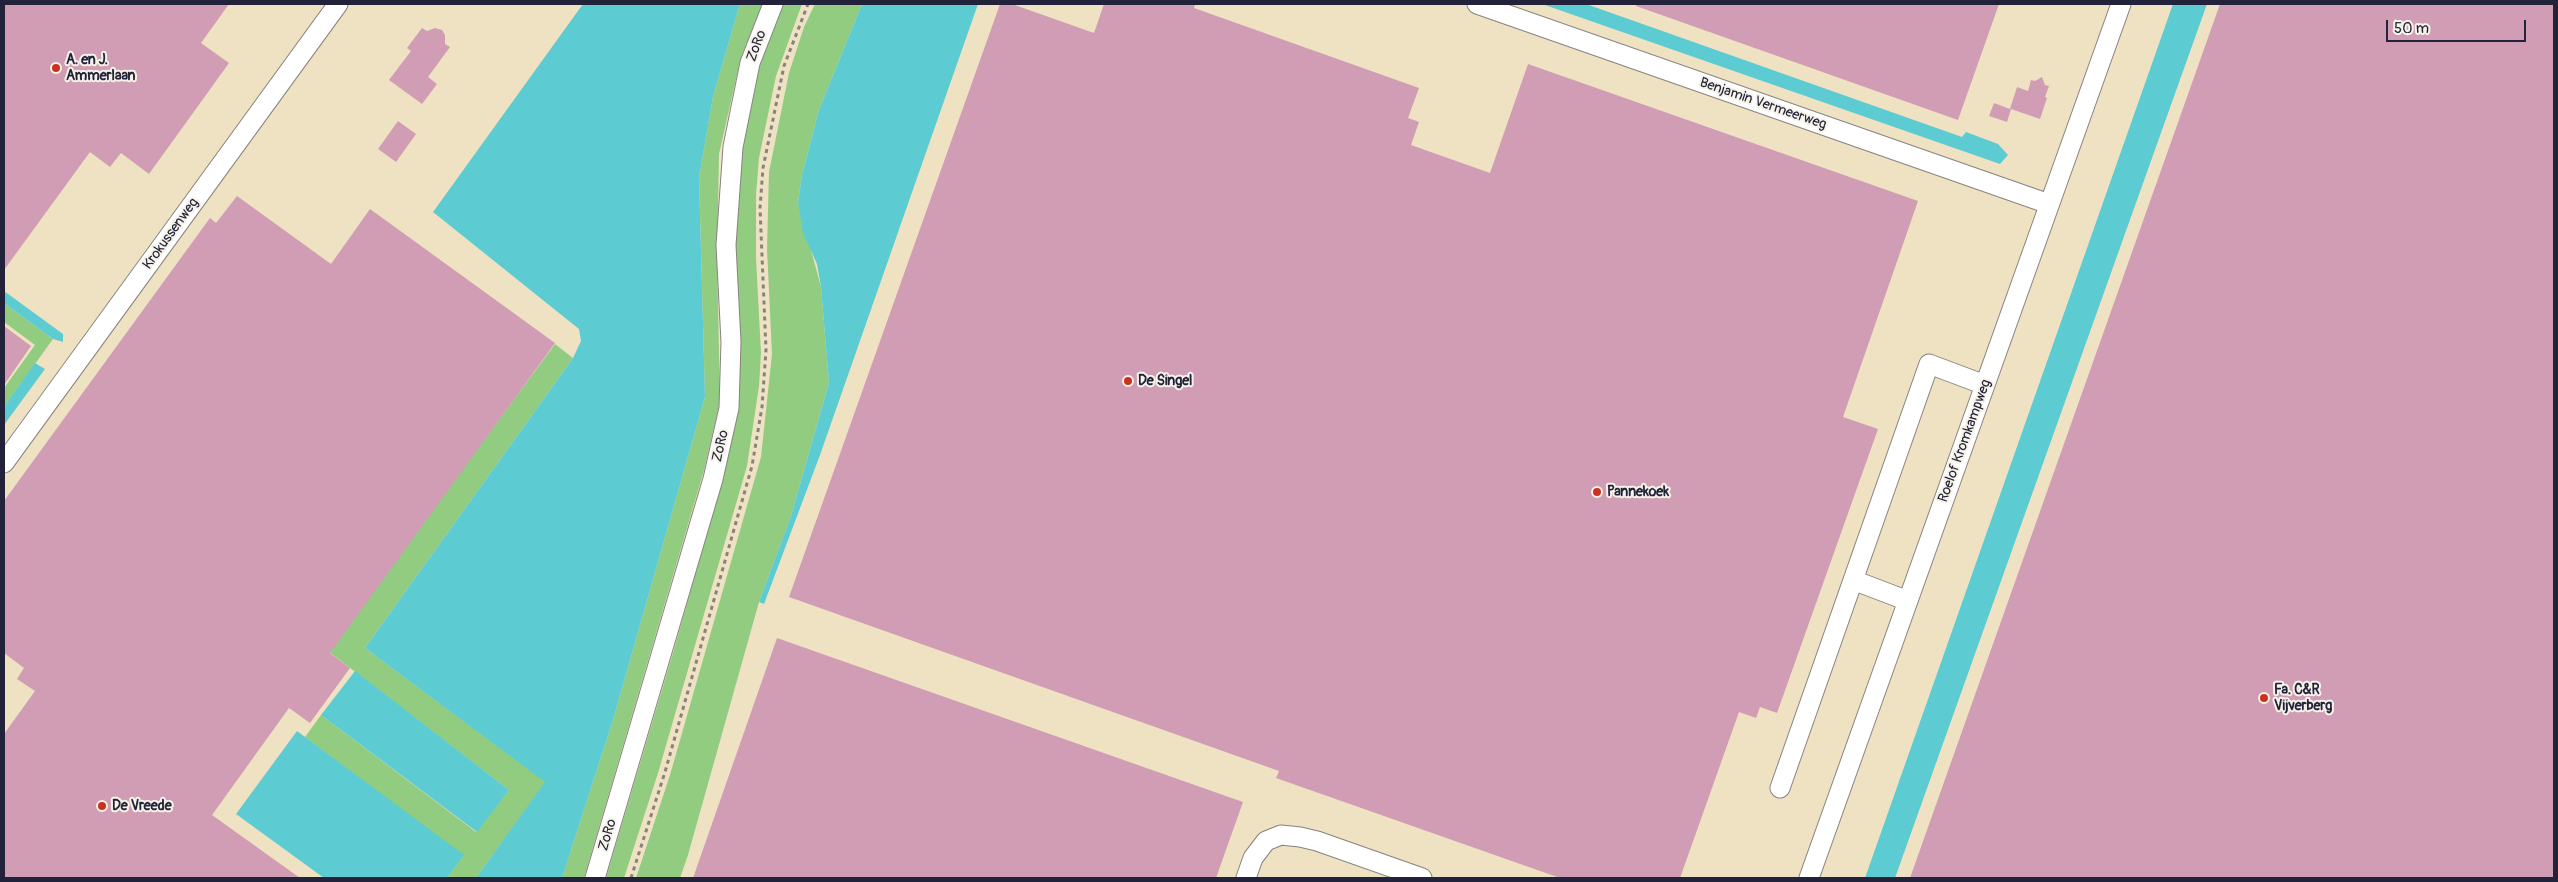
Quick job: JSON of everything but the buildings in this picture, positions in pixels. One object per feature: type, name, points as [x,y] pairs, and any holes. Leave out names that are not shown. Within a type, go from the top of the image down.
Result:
[{"type":"street","name":"Krokussenweg","points":[[4,463],[338,4]]},
{"type":"street","name":"ZoRo","points":[[595,878],[713,479],[729,408],[731,342],[726,245],[733,147],[750,63],[773,4]]},
{"type":"street","name":"Benjamin Vermeerweg","points":[[1477,4],[2049,204]]},
{"type":"street","name":"Roelof Kromkampweg","points":[[1809,878],[2121,4]]},
{"type":"street","points":[[1780,788],[1929,364],[1985,385]]},
{"type":"street","points":[[1853,580],[1908,601]]},
{"type":"street","points":[[1246,878],[1253,858],[1266,841],[1281,835],[1317,841],[1422,878]]},
{"type":"green space","points":[[740,4],[763,4],[741,57],[719,154],[717,256],[720,401],[704,470],[584,878],[562,878],[613,720],[705,397],[699,178],[713,97]]},
{"type":"green space","points":[[780,4],[802,4],[776,76],[759,158],[756,195],[756,258],[761,353],[759,386],[747,466],[658,773],[624,878],[606,878],[673,653],[719,491],[732,437],[734,227],[745,103]]},
{"type":"green space","points":[[815,4],[862,4],[819,110],[802,175],[798,202],[821,287],[829,383],[791,516],[759,602],[680,878],[636,878],[670,775],[761,457],[772,354],[767,249],[769,172],[789,73],[804,27]]},
{"type":"green space","points":[[4,303],[53,339],[4,407],[4,388],[35,345],[4,322]]},
{"type":"green space","points":[[555,344],[573,358],[365,648],[546,782],[476,878],[447,878],[463,856],[305,737],[321,715],[476,832],[509,790],[328,651]]},
{"type":"water","points":[[583,4],[740,4],[713,97],[699,178],[705,397],[613,720],[562,878],[476,878],[545,782],[365,648],[573,358],[581,341],[579,329],[433,212]]},
{"type":"water","points":[[862,4],[978,4],[820,455],[764,604],[759,602],[791,516],[829,383],[821,287],[817,264],[803,233],[798,202],[802,175],[819,110]]},
{"type":"water","points":[[1542,4],[1586,4],[1962,137],[1966,132],[1998,144],[2008,155],[2000,164]]},
{"type":"water","points":[[2173,4],[2207,4],[1895,878],[1865,878]]},
{"type":"water","points":[[4,291],[63,334],[63,342],[53,339],[4,303]]},
{"type":"water","points":[[35,363],[45,369],[4,425],[4,407]]},
{"type":"water","points":[[355,671],[509,790],[477,832],[321,715]]},
{"type":"water","points":[[297,731],[464,855],[447,878],[324,878],[236,814]]},
{"type":"place","name":"A. en J. Ammerlaan","points":[[56,68]]},
{"type":"place","name":"De Singel","points":[[1128,381]]},
{"type":"place","name":"Pannekoek","points":[[1597,492]]},
{"type":"place","name":"Fa. C&R Vijverberg","points":[[2264,698]]},
{"type":"place","name":"De Vreede","points":[[102,806]]}]
